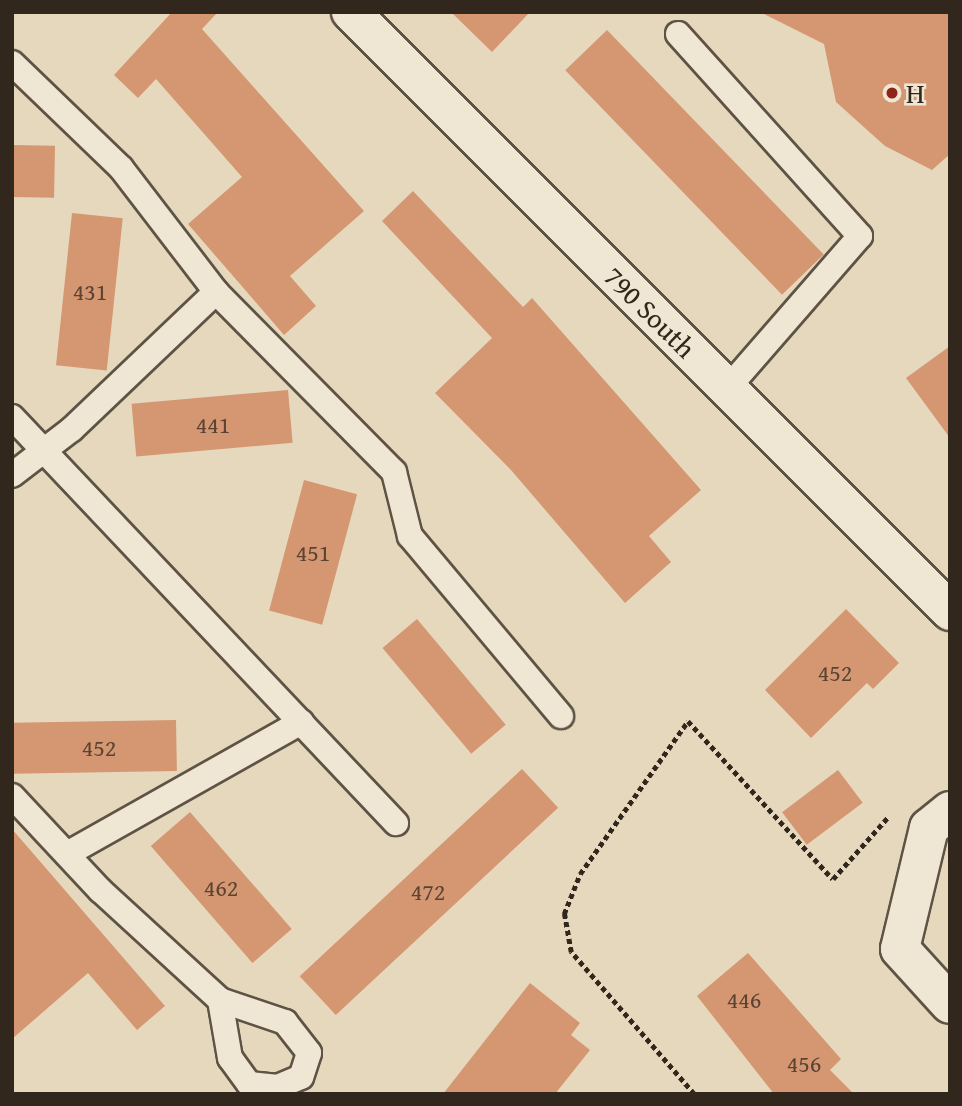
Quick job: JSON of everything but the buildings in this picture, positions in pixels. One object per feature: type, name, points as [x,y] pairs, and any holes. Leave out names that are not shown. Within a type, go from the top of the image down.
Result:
[{"type":"street","name":"790 South","points":[[351,12],[950,611]]},
{"type":"street","points":[[950,811],[929,828],[900,949],[950,1004]]},
{"type":"lane","points":[[678,34],[860,236],[727,389]]},
{"type":"lane","points":[[12,63],[121,168],[216,292],[394,472],[410,536],[561,716]]},
{"type":"lane","points":[[12,475],[41,448],[72,429],[216,292]]},
{"type":"lane","points":[[12,417],[396,823]]},
{"type":"lane","points":[[67,855],[301,722]]},
{"type":"lane","points":[[12,796],[67,855],[220,1000]]},
{"type":"path","points":[[694,1094],[571,951],[564,915],[580,874],[688,721],[833,879],[894,811]]},
{"type":"place","name":"H","points":[[892,93]]}]
